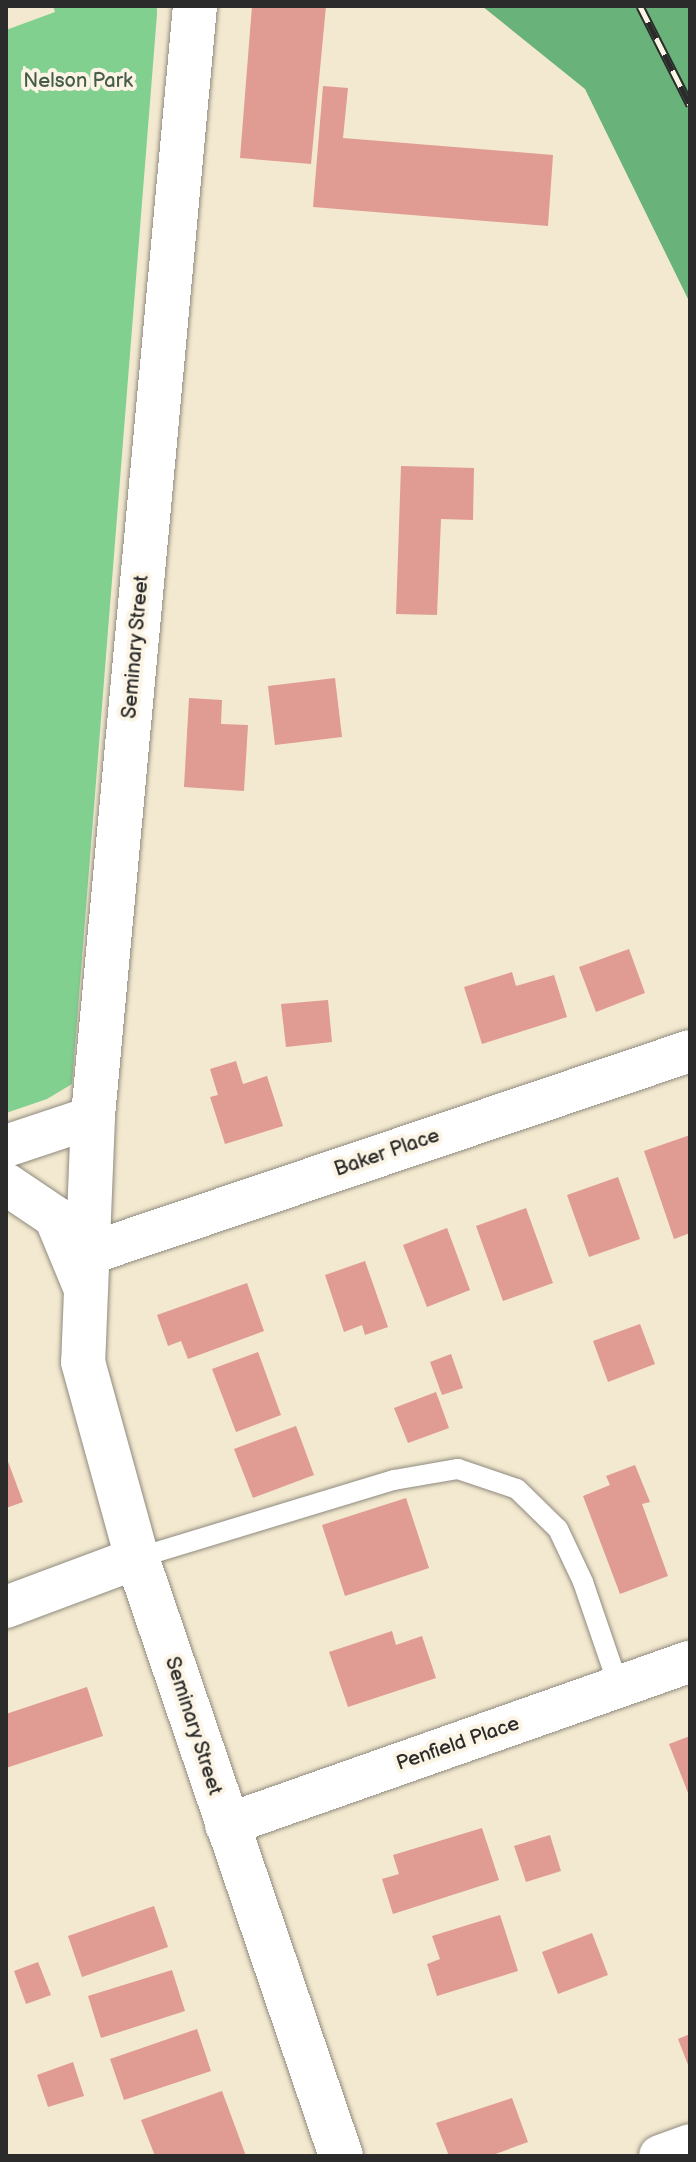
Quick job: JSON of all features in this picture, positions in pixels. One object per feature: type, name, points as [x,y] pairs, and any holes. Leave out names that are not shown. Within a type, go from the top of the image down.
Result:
[{"type":"street","name":"Seminary Street","points":[[195,6],[93,1117],[84,1272],[83,1362],[137,1558],[341,2156]]},
{"type":"street","name":"Baker Place","points":[[84,1272],[690,1051]]},
{"type":"street","points":[[6,1146],[93,1117]]},
{"type":"street","name":"Seminary Street","points":[[6,1184],[55,1217],[84,1272]]},
{"type":"street","points":[[6,1607],[137,1558]]},
{"type":"street","name":"Penfield Place","points":[[226,1825],[690,1662]]},
{"type":"street","points":[[660,2156],[690,2145]]},
{"type":"lane","points":[[137,1558],[394,1480],[458,1469],[517,1489],[558,1529],[583,1582],[619,1687]]},
{"type":"green space","name":"Nelson Park","points":[[53,6],[157,6],[157,14],[72,1084],[47,1099],[6,1113],[6,30],[55,12]]},
{"type":"green space","points":[[482,6],[690,6],[690,303],[585,89]]},
{"type":"building","points":[[252,6],[326,6],[311,164],[240,158]]},
{"type":"building","points":[[323,86],[348,88],[343,138],[553,155],[548,226],[313,207]]},
{"type":"building","points":[[401,466],[474,468],[473,520],[441,519],[437,615],[396,614]]},
{"type":"building","points":[[335,678],[342,737],[275,745],[268,686]]},
{"type":"building","points":[[189,698],[222,700],[221,724],[248,725],[244,791],[184,787]]},
{"type":"building","points":[[629,949],[645,993],[596,1012],[579,967]]},
{"type":"building","points":[[512,972],[516,986],[554,975],[567,1017],[482,1044],[464,987]]},
{"type":"building","points":[[328,1000],[332,1042],[286,1047],[281,1004]]},
{"type":"building","points":[[236,1061],[243,1084],[267,1076],[283,1126],[225,1144],[210,1097],[218,1095],[210,1069]]},
{"type":"building","points":[[690,1135],[690,1233],[674,1239],[644,1151]]},
{"type":"building","points":[[618,1177],[640,1239],[589,1257],[567,1195]]},
{"type":"building","points":[[526,1208],[553,1283],[503,1301],[476,1226]]},
{"type":"building","points":[[447,1228],[470,1290],[427,1307],[403,1245]]},
{"type":"building","points":[[365,1261],[388,1327],[365,1335],[362,1325],[344,1332],[325,1275]]},
{"type":"building","points":[[247,1283],[264,1331],[188,1359],[181,1341],[168,1346],[157,1315]]},
{"type":"building","points":[[640,1324],[655,1364],[608,1382],[593,1341]]},
{"type":"building","points":[[258,1352],[281,1415],[236,1432],[212,1369]]},
{"type":"building","points":[[451,1354],[463,1388],[442,1395],[430,1362]]},
{"type":"building","points":[[436,1392],[449,1428],[408,1443],[394,1408]]},
{"type":"building","points":[[296,1426],[314,1475],[253,1498],[234,1449]]},
{"type":"building","points":[[6,1456],[23,1502],[6,1508]]},
{"type":"building","points":[[635,1465],[650,1502],[642,1504],[668,1576],[620,1594],[583,1496],[610,1485],[606,1476]]},
{"type":"building","points":[[406,1498],[429,1568],[345,1596],[322,1525]]},
{"type":"building","points":[[392,1631],[396,1645],[422,1636],[436,1678],[348,1707],[329,1652]]},
{"type":"building","points":[[87,1687],[103,1736],[6,1768],[6,1714]]},
{"type":"building","points":[[690,1736],[690,1798],[669,1744]]},
{"type":"building","points":[[482,1828],[499,1880],[393,1914],[382,1879],[399,1874],[393,1855]]},
{"type":"building","points":[[550,1835],[561,1871],[526,1882],[514,1846]]},
{"type":"building","points":[[154,1906],[168,1947],[82,1977],[68,1936]]},
{"type":"building","points":[[500,1915],[518,1971],[437,1996],[427,1964],[440,1959],[432,1936]]},
{"type":"building","points":[[592,1933],[608,1975],[558,1994],[542,1952]]},
{"type":"building","points":[[38,1962],[51,1995],[26,2004],[14,1971]]},
{"type":"building","points":[[172,1970],[185,2011],[101,2038],[88,1996]]},
{"type":"building","points":[[197,2029],[211,2071],[124,2100],[110,2059]]},
{"type":"building","points":[[690,2034],[690,2070],[678,2039]]},
{"type":"building","points":[[73,2062],[84,2096],[48,2107],[37,2075]]},
{"type":"building","points":[[222,2091],[246,2156],[155,2156],[141,2120]]},
{"type":"building","points":[[512,2098],[528,2142],[490,2156],[449,2156],[436,2123]]},
{"type":"railway","points":[[640,6],[690,105]]}]
